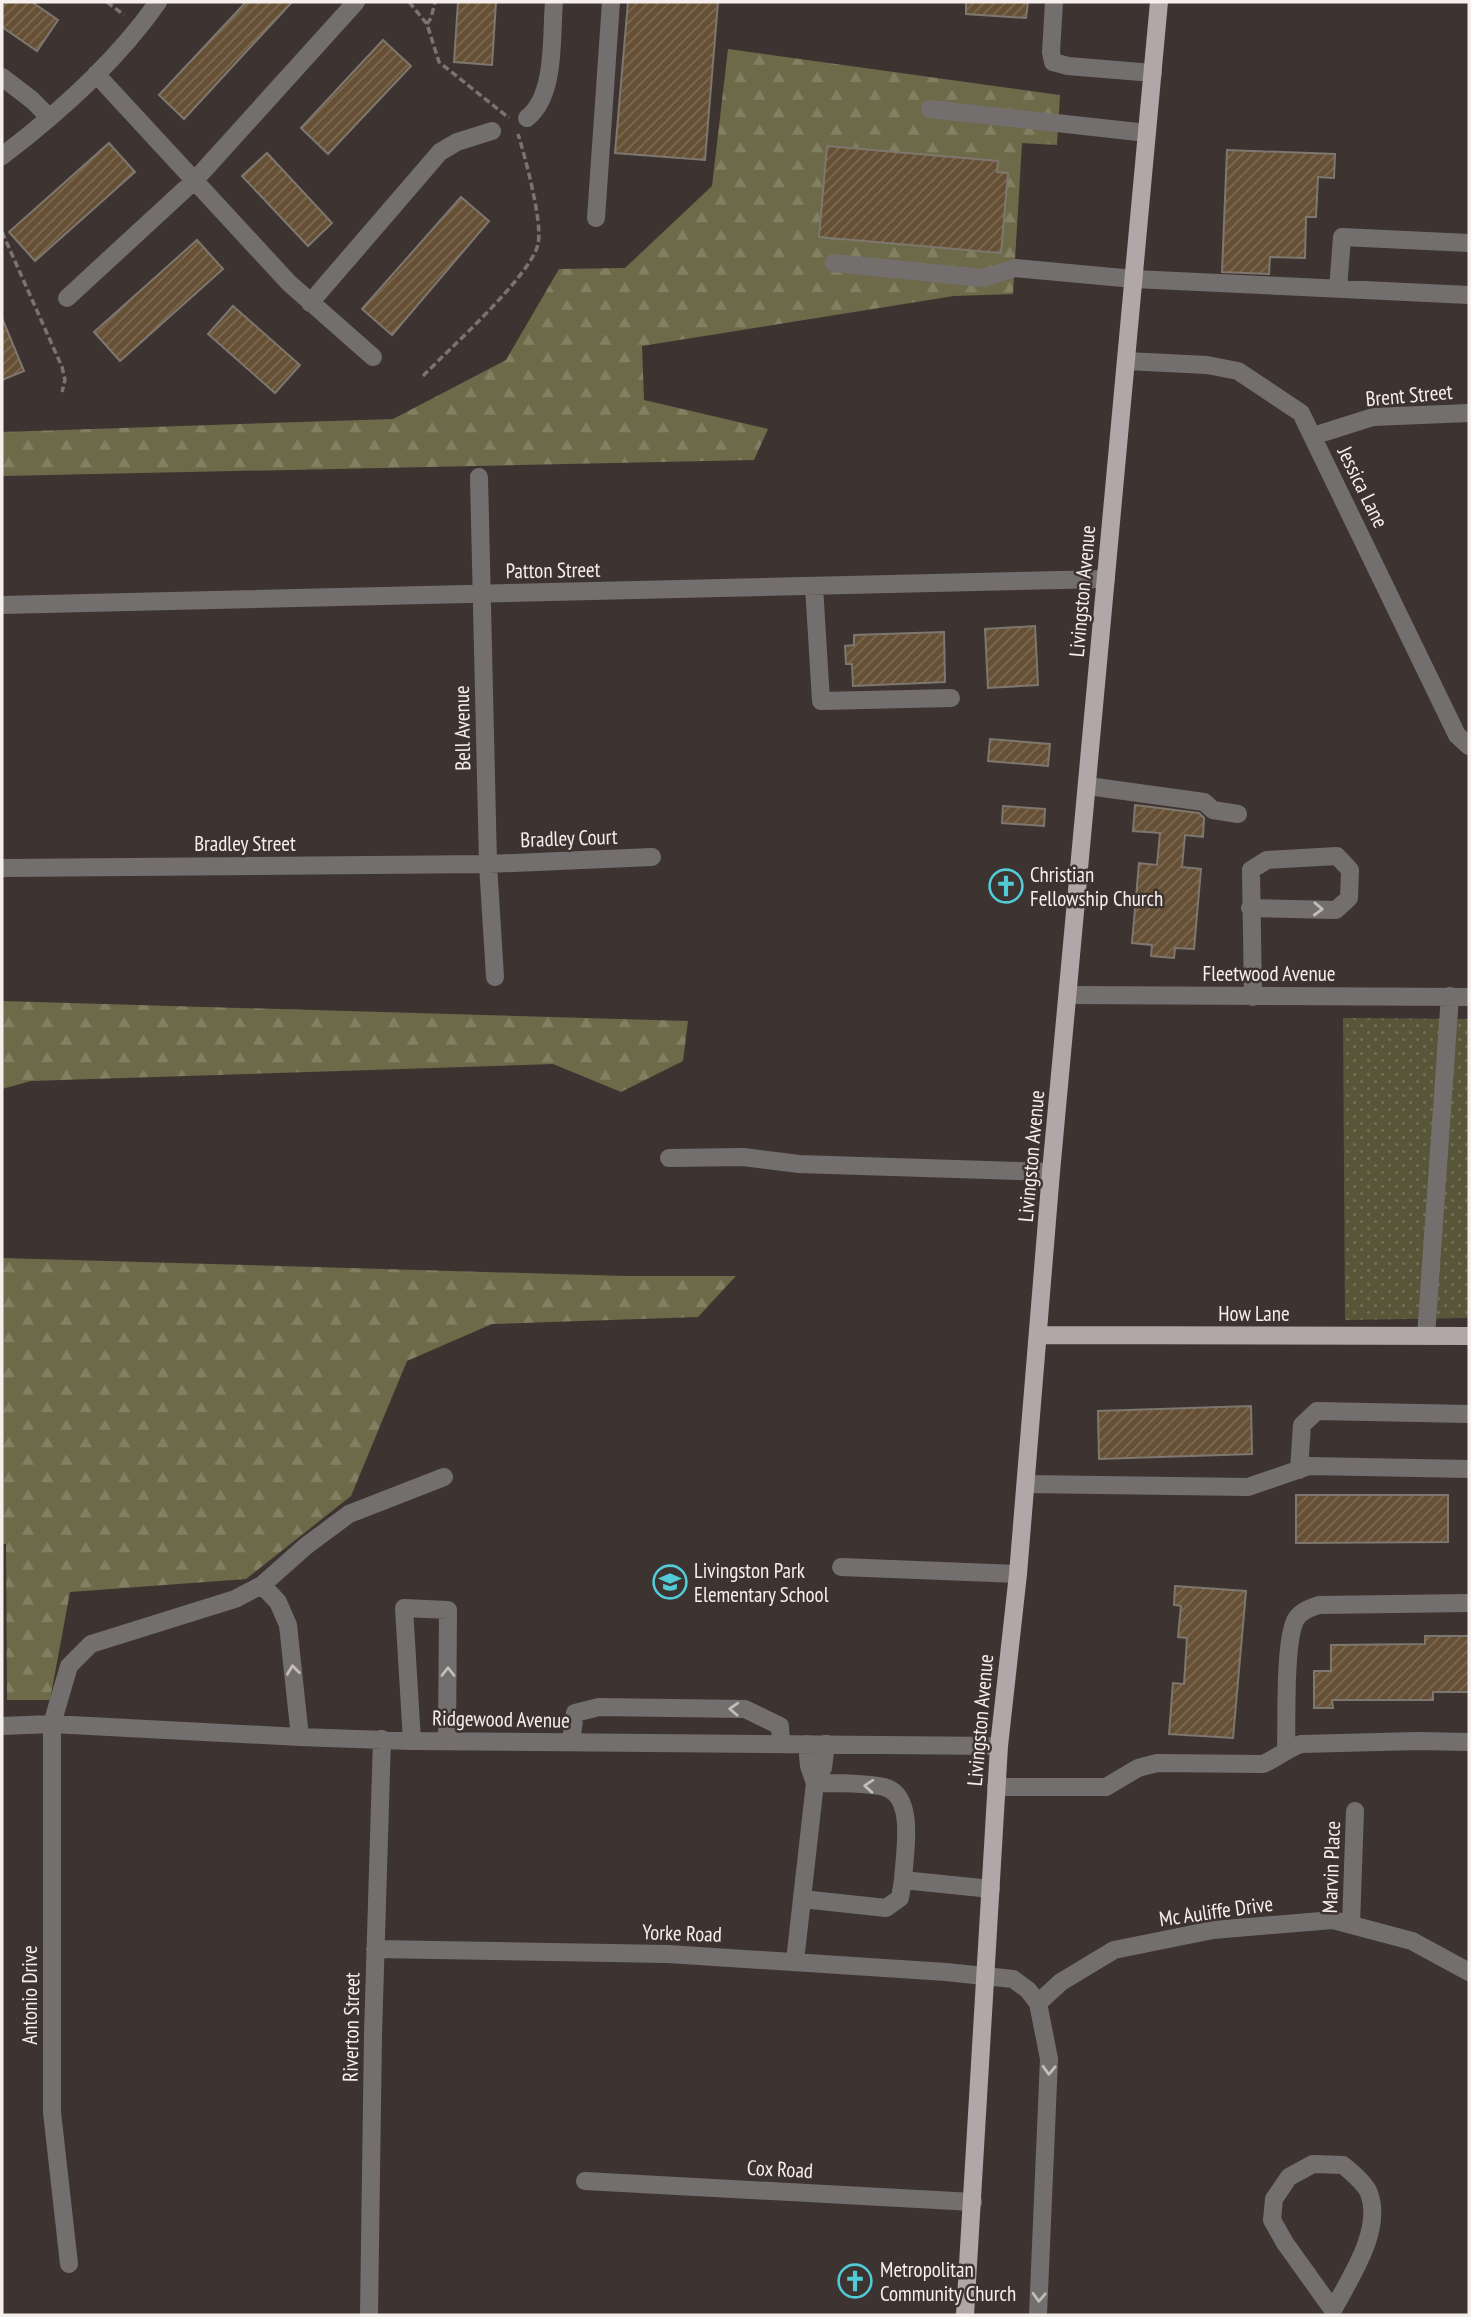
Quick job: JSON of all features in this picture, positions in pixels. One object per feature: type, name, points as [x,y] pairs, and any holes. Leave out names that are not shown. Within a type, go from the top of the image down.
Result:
[{"type":"main road","name":"Livingston Avenue","points":[[965,2315],[999,1746],[1018,1574],[1051,1172],[1159,2]]},
{"type":"main road","name":"How Lane","points":[[1038,1335],[1469,1336]]},
{"type":"street","points":[[2,156],[96,75],[131,39],[158,2]]},
{"type":"street","points":[[66,298],[195,180],[356,2]]},
{"type":"street","points":[[518,122],[539,106],[546,89],[554,2]]},
{"type":"street","points":[[596,218],[611,2]]},
{"type":"street","points":[[1054,2],[1051,52],[1053,62],[1068,66],[1153,73]]},
{"type":"street","points":[[96,75],[289,283],[373,357]]},
{"type":"street","points":[[2,77],[49,117]]},
{"type":"street","points":[[930,109],[1147,133]]},
{"type":"street","points":[[310,303],[440,152],[457,142],[492,131]]},
{"type":"street","points":[[1338,289],[1342,237],[1469,243]]},
{"type":"street","points":[[834,263],[983,278],[1015,268],[1134,279],[1469,295]]},
{"type":"street","name":"Jessica Lane","points":[[1126,361],[1207,365],[1238,371],[1301,413],[1457,735],[1469,746]]},
{"type":"street","name":"Brent Street","points":[[1313,436],[1373,417],[1469,413]]},
{"type":"street","name":"Bell Avenue","points":[[479,477],[488,864],[495,977]]},
{"type":"street","name":"Patton Street","points":[[2,604],[1106,579]]},
{"type":"street","points":[[814,586],[821,701],[951,698]]},
{"type":"street","points":[[1087,786],[1204,802],[1213,810],[1238,814]]},
{"type":"street","points":[[1250,908],[1336,910],[1349,898],[1350,870],[1337,856],[1268,860],[1251,870],[1250,908],[1253,997]]},
{"type":"street","name":"Bradley Court","points":[[488,864],[652,857]]},
{"type":"street","name":"Bradley Street","points":[[2,868],[488,864]]},
{"type":"street","name":"Fleetwood Avenue","points":[[1069,995],[1469,997]]},
{"type":"street","points":[[1426,1336],[1450,996]]},
{"type":"street","points":[[669,1158],[743,1157],[799,1164],[1051,1172]]},
{"type":"street","points":[[1299,1470],[1303,1425],[1317,1410],[1469,1414]]},
{"type":"street","points":[[1026,1484],[1248,1487],[1309,1466],[1469,1469]]},
{"type":"street","name":"Antonio Drive","points":[[69,2264],[52,2112],[52,1724],[69,1666],[91,1644],[235,1599],[262,1585],[306,1546],[349,1514],[444,1477]]},
{"type":"street","points":[[841,1567],[1018,1574]]},
{"type":"street","points":[[262,1585],[278,1602],[288,1625],[300,1737]]},
{"type":"street","points":[[1286,1749],[1290,1637],[1297,1618],[1307,1609],[1319,1605],[1469,1603]]},
{"type":"street","points":[[412,1741],[404,1608],[448,1610],[447,1740]]},
{"type":"street","points":[[571,1742],[575,1713],[599,1707],[675,1707],[745,1709],[780,1726],[781,1744]]},
{"type":"street","name":"Ridgewood Avenue","points":[[2,1726],[52,1724],[412,1741],[999,1746]]},
{"type":"street","name":"Riverton Street","points":[[369,2315],[375,1950],[382,1740]]},
{"type":"street","points":[[996,1787],[1106,1787],[1138,1768],[1157,1763],[1263,1764],[1278,1757],[1286,1749],[1301,1744],[1469,1742]]},
{"type":"street","points":[[807,1744],[808,1766],[815,1781]]},
{"type":"street","points":[[795,1961],[815,1781],[823,1768],[827,1744]]},
{"type":"street","points":[[802,1899],[886,1908],[900,1898],[902,1880],[907,1817],[899,1798],[887,1788],[815,1781]]},
{"type":"street","name":"Marvin Place","points":[[1351,1924],[1356,1811]]},
{"type":"street","points":[[902,1880],[991,1889]]},
{"type":"street","name":"Mc Auliffe Drive","points":[[1038,2003],[1061,1982],[1114,1950],[1213,1930],[1334,1920],[1412,1941],[1469,1972]]},
{"type":"street","name":"Yorke Road","points":[[375,1950],[668,1954],[986,1975]]},
{"type":"street","points":[[986,1975],[1013,1979],[1028,1990],[1038,2003],[1049,2059],[1038,2315]]},
{"type":"street","points":[[1313,2164],[1343,2165],[1369,2192],[1373,2228],[1331,2313],[1272,2220],[1274,2199],[1289,2177],[1313,2164]]},
{"type":"street","name":"Cox Road","points":[[585,2181],[973,2202]]},
{"type":"path","points":[[409,2],[427,24],[434,54],[439,62],[455,77],[518,122],[537,213],[538,246],[527,266],[506,292],[423,376]]},
{"type":"path","points":[[427,24],[434,11],[435,2]]},
{"type":"path","points":[[2,232],[62,367],[65,380],[62,392]]},
{"type":"shaded area","points":[[1343,1018],[1469,1019],[1469,1318],[1345,1320]]},
{"type":"green space","points":[[728,49],[1060,95],[1057,145],[1022,143],[1013,294],[954,296],[642,346],[644,400],[768,429],[754,460],[2,476],[2,432],[393,419],[506,360],[559,269],[625,268],[712,186]]},
{"type":"green space","points":[[2,1001],[688,1021],[683,1061],[621,1092],[553,1064],[31,1081],[2,1089]]},
{"type":"green space","points":[[2,1258],[625,1276],[736,1276],[698,1317],[492,1324],[407,1361],[351,1496],[246,1579],[70,1592],[50,1700],[7,1700],[6,1544],[2,1544]]},
{"type":"building","points":[[2,2],[32,2],[58,20],[37,51],[2,27]]},
{"type":"building","points":[[246,2],[292,2],[184,119],[159,95]]},
{"type":"building","points":[[458,2],[496,2],[492,65],[454,62]]},
{"type":"building","points":[[628,2],[718,2],[705,160],[615,153]]},
{"type":"building","points":[[966,2],[1028,2],[1026,18],[966,14]]},
{"type":"building","points":[[383,40],[411,66],[328,154],[301,128]]},
{"type":"building","points":[[109,143],[135,172],[35,261],[9,232]]},
{"type":"building","points":[[827,146],[998,161],[997,172],[1008,173],[1001,253],[819,237]]},
{"type":"building","points":[[1227,150],[1335,154],[1334,178],[1318,177],[1316,217],[1306,217],[1305,258],[1270,257],[1269,274],[1222,272]]},
{"type":"building","points":[[267,153],[332,223],[308,246],[242,176]]},
{"type":"building","points":[[461,197],[489,221],[392,335],[362,309]]},
{"type":"building","points":[[197,240],[223,269],[120,361],[94,332]]},
{"type":"building","points":[[233,306],[300,365],[275,393],[208,334]]},
{"type":"building","points":[[2,318],[24,371],[2,380]]},
{"type":"building","points":[[1035,626],[1038,685],[988,688],[985,629]]},
{"type":"building","points":[[944,632],[945,682],[853,686],[852,664],[846,664],[845,646],[854,645],[854,635]]},
{"type":"building","points":[[990,739],[1050,744],[1048,766],[988,761]]},
{"type":"building","points":[[1135,805],[1199,813],[1204,818],[1203,837],[1185,835],[1182,867],[1201,869],[1194,949],[1175,948],[1174,958],[1151,956],[1152,945],[1132,943],[1139,863],[1157,865],[1160,833],[1133,831]]},
{"type":"building","points":[[1003,806],[1045,809],[1044,826],[1002,823]]},
{"type":"building","points":[[1251,1406],[1252,1454],[1099,1459],[1098,1411]]},
{"type":"building","points":[[1296,1495],[1448,1495],[1448,1542],[1296,1543]]},
{"type":"building","points":[[1175,1586],[1246,1591],[1233,1738],[1169,1734],[1173,1683],[1184,1684],[1187,1638],[1178,1637],[1181,1606],[1174,1605]]},
{"type":"building","points":[[1425,1636],[1469,1636],[1469,1692],[1433,1692],[1433,1700],[1332,1700],[1333,1708],[1314,1708],[1314,1671],[1331,1671],[1331,1645],[1425,1644]]},
{"type":"place","name":"Christian Fellowship Church","points":[[1006,886]]},
{"type":"place","name":"Livingston Park Elementary School","points":[[670,1582]]},
{"type":"place","name":"Metropolitan Community Church","points":[[855,2281]]}]
